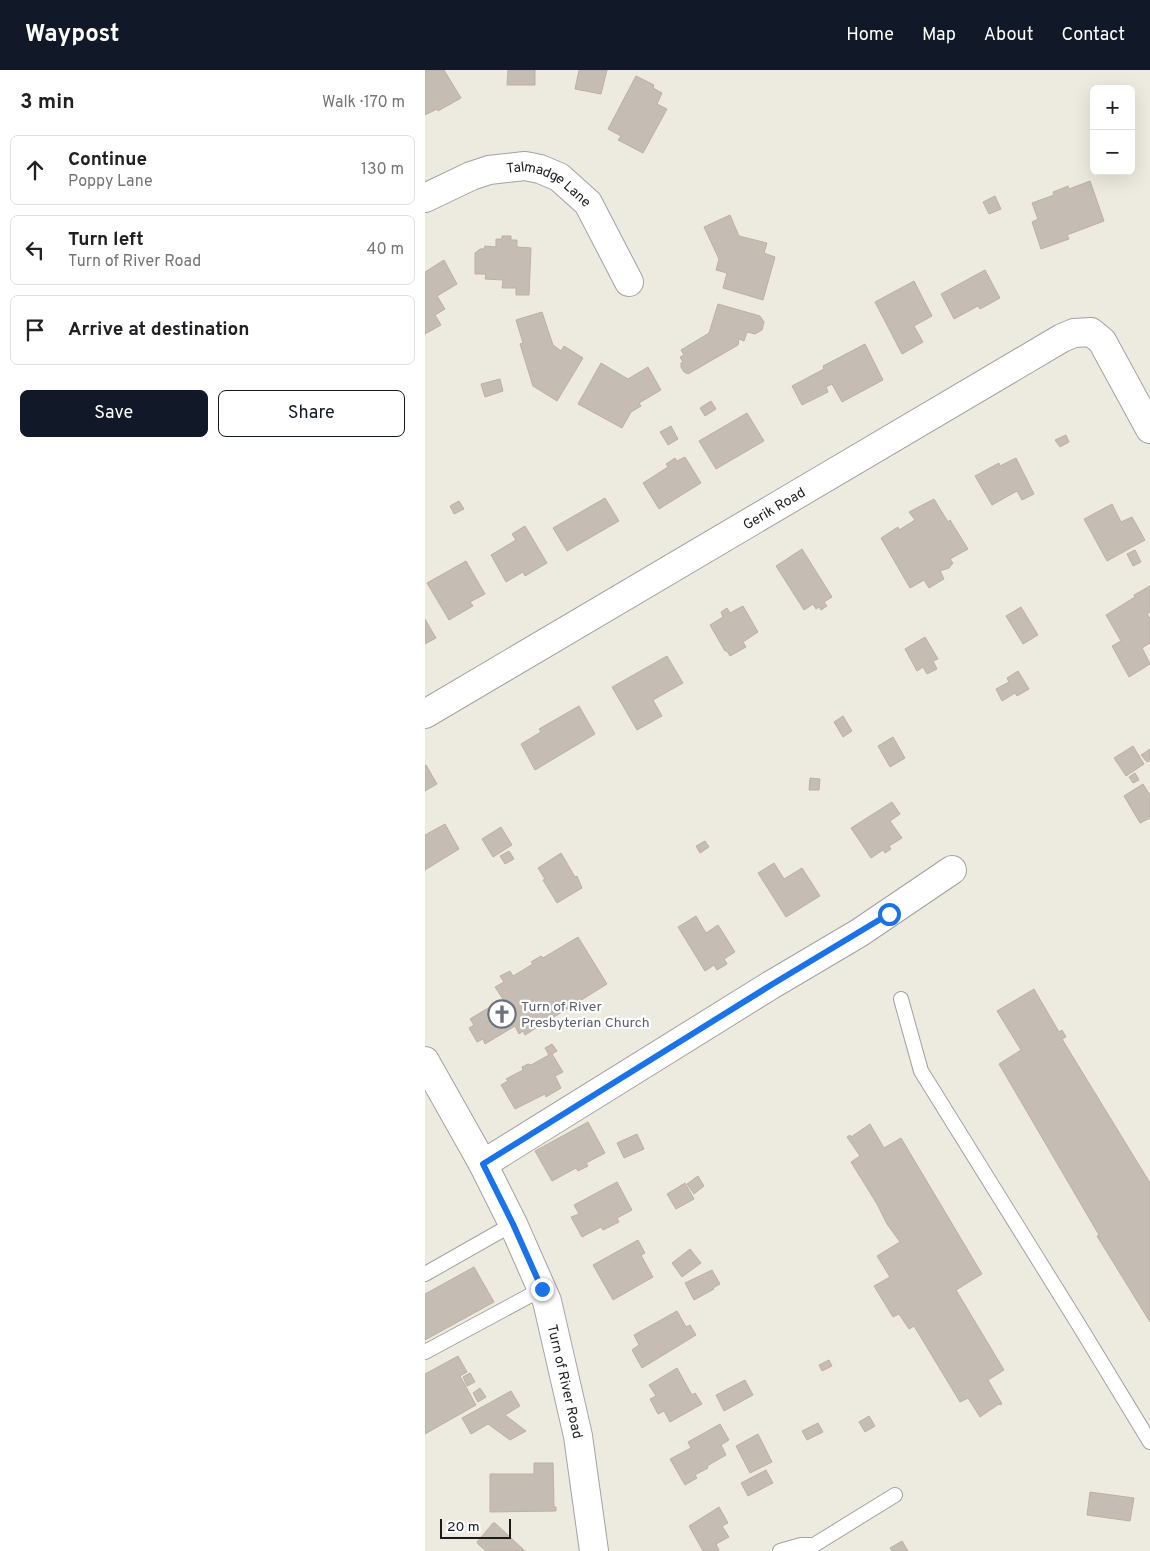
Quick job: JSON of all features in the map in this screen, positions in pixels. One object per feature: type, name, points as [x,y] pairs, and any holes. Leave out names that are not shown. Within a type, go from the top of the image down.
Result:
[{"type":"street","name":"Talmadge Lane","points":[[425,198],[471,176],[489,170],[525,166],[540,169],[559,177],[588,203],[629,282]]},
{"type":"street","name":"Gerik Road","points":[[425,714],[1062,338],[1074,333],[1091,332],[1102,341],[1150,429]]},
{"type":"street","points":[[483,1164],[771,985],[859,934],[953,870]]},
{"type":"street","name":"Turn of River Road","points":[[425,1061],[483,1164],[513,1224],[547,1301],[579,1436],[594,1551]]},
{"type":"lane","points":[[901,999],[921,1071],[1150,1442]]},
{"type":"lane","points":[[425,1274],[513,1224]]},
{"type":"lane","points":[[425,1352],[542,1289]]},
{"type":"lane","points":[[780,1551],[801,1545],[814,1545],[895,1495]]},
{"type":"building","points":[[425,70],[444,70],[461,98],[438,111],[437,109],[425,115]]},
{"type":"building","points":[[508,70],[535,70],[535,85],[507,85]]},
{"type":"building","points":[[579,70],[607,70],[601,94],[575,89]]},
{"type":"building","points":[[636,76],[654,85],[653,88],[662,93],[657,104],[667,109],[643,153],[618,140],[621,136],[608,129]]},
{"type":"building","points":[[1090,181],[1104,221],[1067,235],[1069,239],[1041,249],[1032,222],[1038,219],[1032,203],[1054,195],[1053,192],[1068,186],[1069,189]]},
{"type":"building","points":[[995,196],[1001,209],[989,214],[983,202]]},
{"type":"building","points":[[730,215],[739,236],[767,243],[764,253],[775,257],[763,300],[723,288],[727,273],[716,270],[719,259],[704,227]]},
{"type":"building","points":[[502,236],[511,236],[511,240],[517,240],[517,247],[531,248],[529,295],[516,295],[516,288],[502,288],[503,280],[485,279],[486,274],[475,274],[475,253],[480,249],[484,249],[485,246],[496,247],[496,239],[502,239]]},
{"type":"building","points":[[444,260],[457,284],[437,296],[445,309],[435,315],[441,325],[425,334],[425,272]]},
{"type":"building","points":[[985,270],[1000,298],[980,309],[978,306],[954,319],[941,294]]},
{"type":"building","points":[[914,281],[932,316],[914,326],[923,342],[902,354],[875,302]]},
{"type":"building","points":[[718,304],[760,316],[764,322],[762,330],[755,334],[747,332],[744,341],[739,339],[738,345],[688,374],[681,367],[683,362],[680,357],[684,355],[681,350],[709,333]]},
{"type":"building","points":[[542,312],[553,345],[561,351],[564,346],[583,358],[557,401],[533,386],[520,344],[523,343],[516,320]]},
{"type":"building","points":[[865,344],[883,380],[842,402],[832,384],[826,387],[828,392],[802,405],[792,386],[824,369],[823,366]]},
{"type":"building","points":[[601,363],[628,379],[648,367],[661,390],[639,403],[641,406],[631,412],[622,428],[578,404]]},
{"type":"building","points":[[500,379],[503,391],[485,397],[481,384]]},
{"type":"building","points":[[711,401],[716,409],[705,416],[700,408]]},
{"type":"building","points":[[747,413],[764,441],[716,469],[699,441]]},
{"type":"building","points":[[671,426],[678,439],[668,445],[660,432]]},
{"type":"building","points":[[1066,435],[1069,442],[1060,447],[1055,440]]},
{"type":"building","points":[[685,457],[701,483],[659,509],[643,483],[668,467],[666,464],[675,458],[677,461]]},
{"type":"building","points":[[1016,458],[1034,494],[1022,500],[1017,491],[992,505],[975,476],[999,463],[1000,466]]},
{"type":"building","points":[[605,498],[619,521],[567,551],[553,528]]},
{"type":"building","points":[[934,499],[968,549],[950,559],[953,563],[949,568],[940,571],[944,579],[929,588],[924,580],[910,588],[881,538],[898,527],[899,530],[915,520],[909,512]]},
{"type":"building","points":[[459,501],[464,509],[454,514],[450,506]]},
{"type":"building","points":[[1112,504],[1121,522],[1132,517],[1145,540],[1107,561],[1084,519]]},
{"type":"building","points":[[525,526],[547,563],[525,576],[523,572],[506,582],[491,555],[516,540],[512,534]]},
{"type":"building","points":[[802,549],[832,597],[824,602],[827,606],[821,610],[819,607],[816,609],[813,604],[804,610],[776,566]]},
{"type":"building","points":[[1135,550],[1141,562],[1133,566],[1127,554]]},
{"type":"building","points":[[466,561],[485,594],[470,602],[473,606],[449,620],[427,583]]},
{"type":"building","points":[[1150,586],[1150,612],[1147,614],[1150,619],[1150,643],[1142,648],[1150,664],[1129,677],[1112,646],[1121,641],[1106,615]]},
{"type":"building","points":[[743,606],[758,632],[743,642],[746,647],[730,656],[710,625],[723,617],[721,612],[727,608],[730,613]]},
{"type":"building","points":[[1021,607],[1038,635],[1023,644],[1006,616]]},
{"type":"building","points":[[425,619],[436,638],[425,644]]},
{"type":"building","points":[[925,637],[938,659],[933,661],[937,669],[927,674],[923,667],[917,671],[905,649]]},
{"type":"building","points":[[667,656],[683,683],[653,700],[662,716],[637,730],[612,687]]},
{"type":"building","points":[[1018,671],[1029,689],[1017,696],[1015,693],[1002,701],[996,689],[1009,682],[1007,678]]},
{"type":"building","points":[[579,706],[595,734],[535,770],[521,744],[541,732],[539,729]]},
{"type":"building","points":[[843,716],[852,731],[843,737],[834,722]]},
{"type":"building","points":[[893,737],[905,758],[890,767],[878,746]]},
{"type":"building","points":[[1133,746],[1144,764],[1126,776],[1114,758]]},
{"type":"building","points":[[1150,749],[1150,760],[1147,762],[1141,755]]},
{"type":"building","points":[[425,765],[437,784],[425,791]]},
{"type":"building","points":[[1135,773],[1139,780],[1133,783],[1129,777]]},
{"type":"building","points":[[810,778],[820,779],[819,790],[809,790]]},
{"type":"building","points":[[1143,784],[1150,795],[1150,818],[1140,823],[1124,796]]},
{"type":"building","points":[[892,802],[900,814],[890,821],[902,838],[889,846],[891,849],[885,853],[883,850],[871,858],[851,828]]},
{"type":"building","points":[[445,824],[459,849],[425,870],[425,835]]},
{"type":"building","points":[[501,827],[512,845],[493,857],[482,839]]},
{"type":"building","points":[[705,841],[709,847],[700,853],[696,846]]},
{"type":"building","points":[[509,851],[514,859],[505,864],[500,856]]},
{"type":"building","points":[[561,853],[575,877],[577,876],[582,888],[557,903],[538,868]]},
{"type":"building","points":[[774,863],[784,879],[802,868],[820,896],[786,917],[758,873]]},
{"type":"building","points":[[696,916],[706,933],[718,925],[735,952],[724,959],[727,964],[717,970],[714,965],[705,971],[678,927]]},
{"type":"building","points":[[578,937],[607,984],[525,1035],[523,1031],[519,1034],[515,1026],[485,1044],[483,1039],[477,1042],[469,1028],[474,1025],[470,1019],[503,999],[495,987],[504,982],[500,976],[510,971],[513,976],[533,964],[531,962],[541,956],[543,958]]},
{"type":"building","points":[[1034,989],[1059,1032],[1062,1030],[1066,1037],[1062,1039],[1150,1183],[1150,1322],[1097,1236],[1099,1235],[999,1064],[1021,1050],[997,1011]]},
{"type":"building","points":[[552,1044],[557,1051],[552,1054],[563,1072],[555,1076],[561,1088],[546,1097],[545,1094],[515,1109],[501,1085],[508,1081],[506,1079],[523,1070],[522,1067],[528,1064],[531,1065],[549,1055],[545,1048]]},
{"type":"building","points":[[588,1122],[605,1153],[586,1163],[588,1166],[578,1171],[576,1168],[552,1181],[535,1151]]},
{"type":"building","points":[[870,1124],[884,1148],[901,1138],[982,1274],[956,1290],[1004,1370],[988,1380],[1002,1404],[999,1404],[980,1417],[968,1398],[960,1402],[914,1326],[909,1329],[899,1314],[893,1317],[874,1286],[890,1277],[877,1256],[900,1242],[887,1224],[851,1162],[860,1156],[847,1137],[850,1135],[851,1137]]},
{"type":"building","points":[[637,1134],[644,1149],[624,1158],[617,1143]]},
{"type":"building","points":[[698,1176],[704,1186],[694,1194],[687,1184]]},
{"type":"building","points":[[617,1182],[632,1210],[617,1218],[619,1222],[603,1230],[601,1227],[582,1237],[571,1217],[579,1214],[574,1205]]},
{"type":"building","points":[[685,1183],[694,1199],[676,1209],[667,1194]]},
{"type":"building","points":[[638,1240],[645,1253],[641,1255],[653,1277],[613,1300],[593,1265]]},
{"type":"building","points":[[690,1249],[701,1263],[682,1277],[672,1263]]},
{"type":"building","points":[[474,1267],[494,1302],[425,1340],[425,1294]]},
{"type":"building","points":[[712,1270],[720,1284],[694,1300],[685,1283]]},
{"type":"building","points":[[677,1311],[686,1327],[690,1325],[696,1335],[642,1368],[632,1350],[639,1345],[634,1335]]},
{"type":"building","points":[[458,1356],[467,1372],[460,1376],[476,1405],[425,1434],[425,1374]]},
{"type":"building","points":[[829,1360],[832,1366],[822,1371],[819,1365]]},
{"type":"building","points":[[677,1368],[692,1395],[695,1393],[702,1404],[670,1422],[664,1411],[658,1414],[650,1399],[656,1396],[649,1385]]},
{"type":"building","points":[[470,1373],[475,1382],[467,1386],[463,1377]]},
{"type":"building","points":[[745,1380],[753,1395],[724,1411],[716,1395]]},
{"type":"building","points":[[480,1388],[486,1397],[478,1402],[473,1393]]},
{"type":"building","points":[[511,1391],[520,1406],[505,1415],[526,1431],[510,1440],[488,1424],[471,1434],[462,1418]]},
{"type":"building","points":[[869,1416],[875,1426],[865,1432],[859,1422]]},
{"type":"building","points":[[818,1423],[823,1432],[807,1440],[802,1431]]},
{"type":"building","points":[[720,1424],[729,1440],[721,1445],[726,1455],[707,1466],[708,1468],[695,1475],[697,1478],[685,1485],[670,1459],[691,1448],[688,1442]]},
{"type":"building","points":[[758,1434],[772,1462],[750,1473],[736,1446]]},
{"type":"building","points":[[534,1463],[553,1463],[554,1507],[556,1507],[556,1511],[490,1512],[490,1474],[534,1474]]},
{"type":"building","points":[[766,1470],[773,1483],[748,1496],[741,1483]]},
{"type":"building","points":[[1090,1492],[1134,1498],[1130,1521],[1087,1515]]},
{"type":"building","points":[[719,1507],[728,1523],[722,1526],[729,1537],[716,1544],[719,1550],[703,1551],[689,1526]]},
{"type":"building","points":[[493,1523],[525,1551],[486,1551],[478,1544],[477,1542]]},
{"type":"building","points":[[902,1541],[908,1551],[892,1551],[890,1548]]},
{"type":"place","name":"Turn of River Presbyterian Church","points":[[502,1014]]},
{"type":"route","points":[[542,1289],[513,1224],[483,1164],[889,914]]}]
